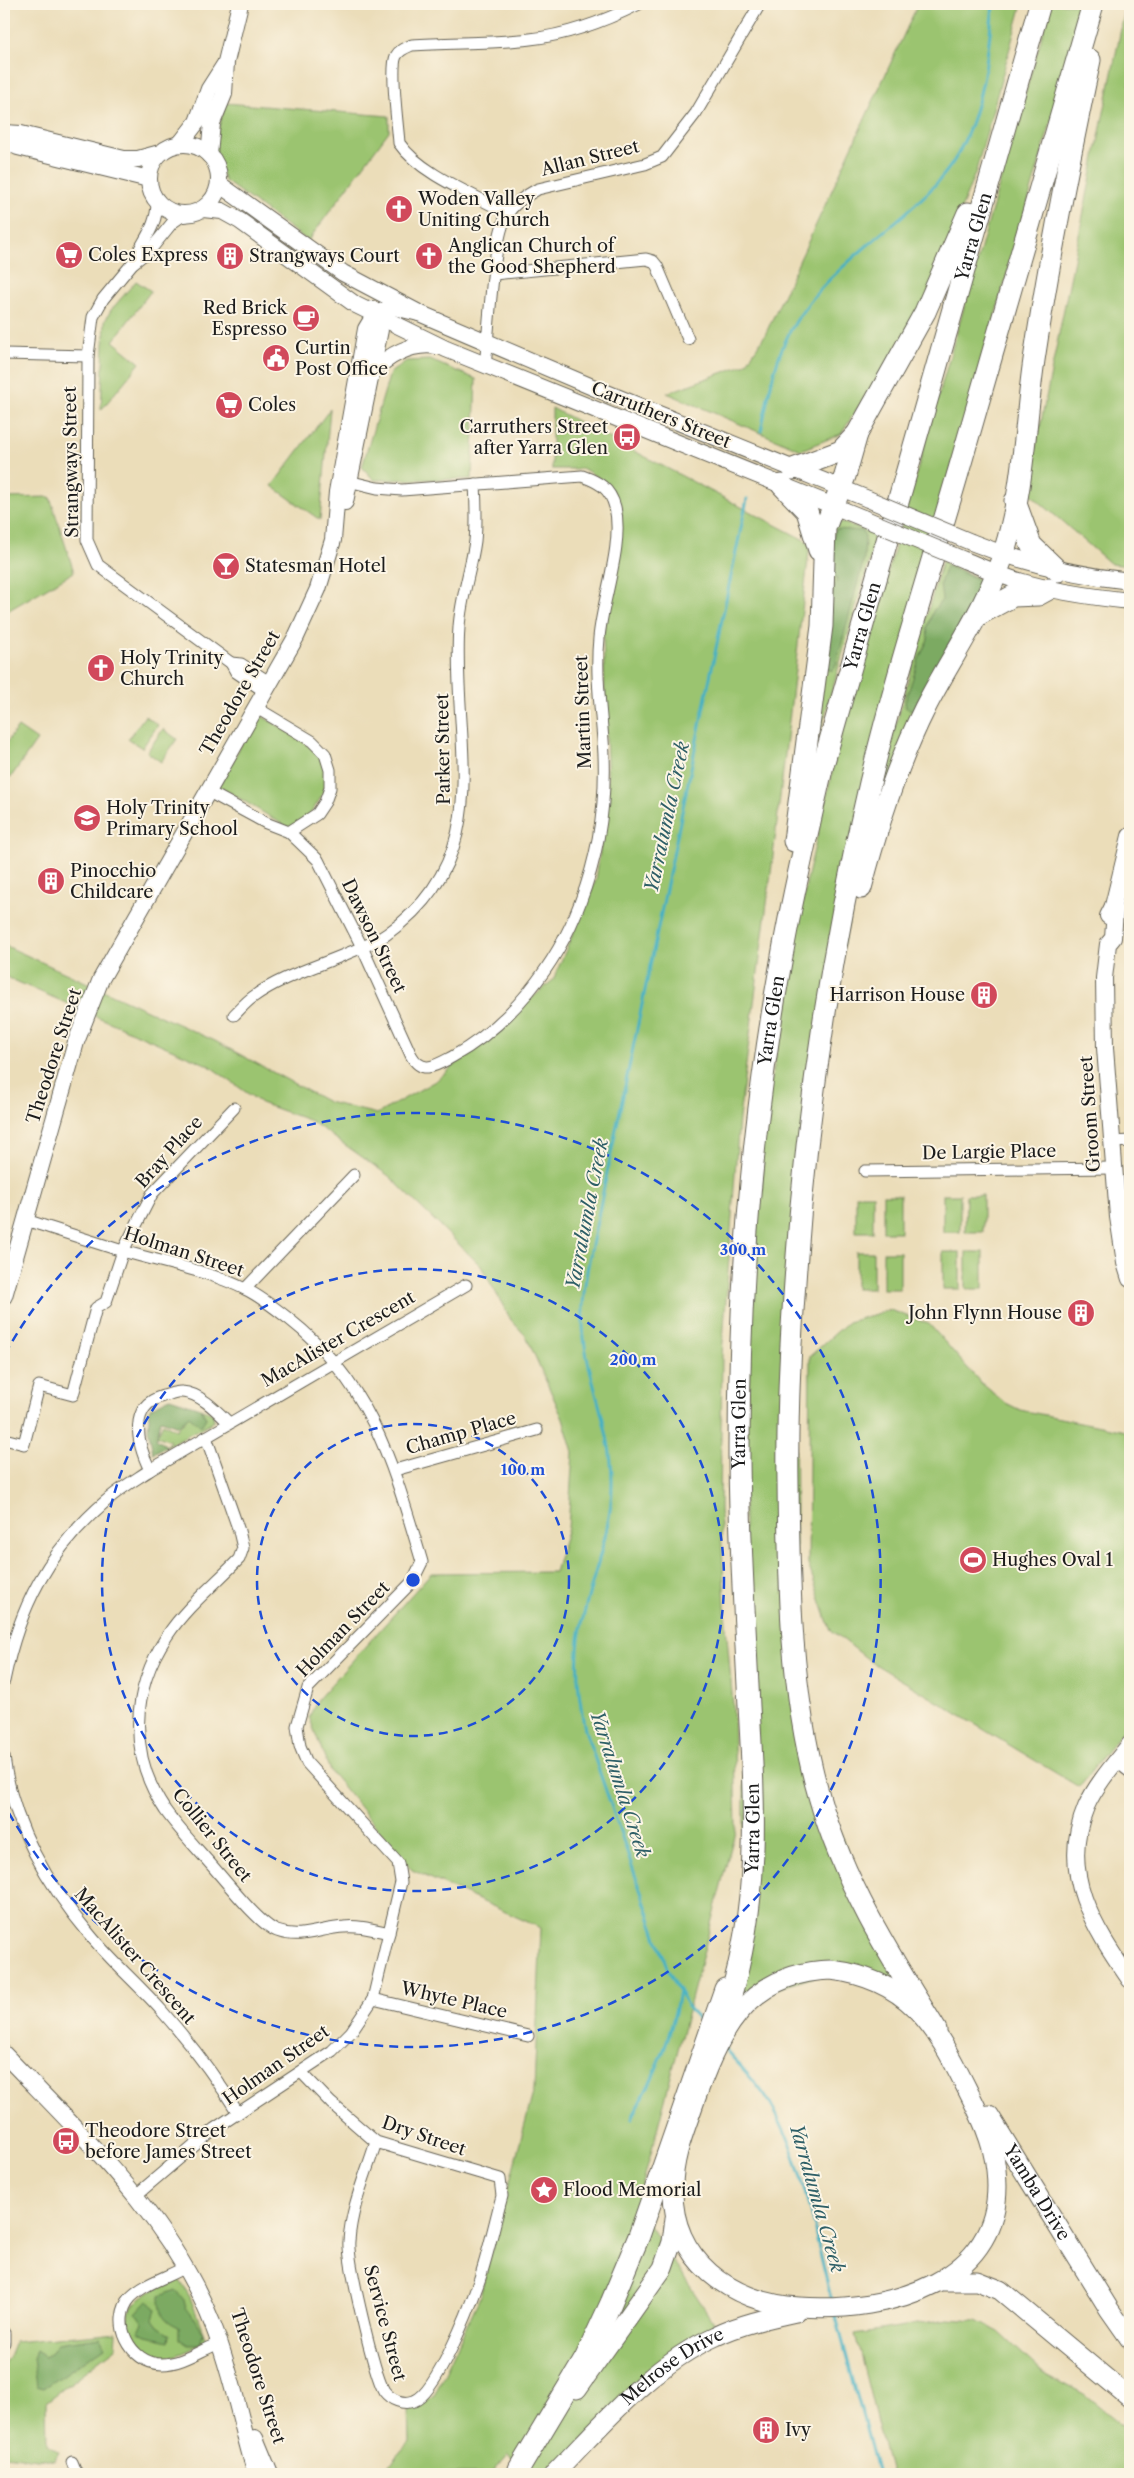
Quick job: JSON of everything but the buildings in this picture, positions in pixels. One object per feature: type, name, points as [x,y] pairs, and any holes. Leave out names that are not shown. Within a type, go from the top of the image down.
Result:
[{"type":"highway","name":"Yarra Glen","points":[[517,2472],[585,2359],[611,2303],[729,2006],[744,1943],[752,1883],[755,1829],[740,1501],[740,1358],[746,1252],[754,1162],[765,1065],[781,960],[798,872],[823,765],[1040,4]]},
{"type":"highway","points":[[941,2038],[878,1936],[855,1891],[830,1833],[812,1768],[800,1697],[792,1602],[788,1457],[789,1362],[799,1219],[815,1074],[838,932],[871,779],[1093,4]]},
{"type":"highway","points":[[789,1362],[823,1076],[840,982],[861,889],[888,797],[905,753],[925,709],[978,615],[1001,564],[1015,501],[1049,266],[1080,108],[1104,4]]},
{"type":"highway","points":[[781,960],[797,808],[822,626],[825,528],[857,434],[925,312],[1006,123]]},
{"type":"highway","points":[[824,572],[814,529],[807,511],[788,477],[840,451],[857,434]]},
{"type":"highway","points":[[978,615],[1013,596],[1038,595],[1054,580],[1031,545],[1015,501]]},
{"type":"main road","points":[[209,155],[212,123],[224,94],[226,62],[240,4]]},
{"type":"main road","points":[[4,133],[21,134],[124,160],[138,159],[160,153],[180,144],[197,122],[209,89],[226,62]]},
{"type":"main road","points":[[4,140],[18,147],[149,179]]},
{"type":"main road","points":[[160,153],[151,167],[149,179],[151,191],[157,202],[173,212],[185,214],[203,209],[215,196],[219,184],[216,165],[209,155],[192,145],[180,144]]},
{"type":"main road","name":"Carruthers Street","points":[[219,184],[343,273],[419,313],[788,477]]},
{"type":"main road","name":"Carruthers Street","points":[[203,209],[222,211],[240,221],[356,305],[446,349],[485,366],[836,496],[868,499],[970,542],[1001,564]]},
{"type":"main road","name":"Theodore Street","points":[[4,1296],[76,1042],[93,997],[101,979],[207,791],[296,637],[318,589],[333,540],[380,330],[367,298],[343,273]]},
{"type":"main road","points":[[375,314],[394,307],[419,313]]},
{"type":"main road","name":"Theodore Street","points":[[345,480],[366,329],[375,314]]},
{"type":"main road","points":[[372,372],[390,357],[411,347],[435,345],[446,349]]},
{"type":"main road","name":"Carruthers Street","points":[[836,496],[863,518],[964,560],[1001,564],[1054,580],[1088,596],[1130,601]]},
{"type":"main road","name":"Carruthers Street","points":[[1054,580],[1130,581]]},
{"type":"main road","name":"Groom Street","points":[[1130,836],[1113,906],[1108,911],[1105,937],[1108,944],[1103,997],[1105,1048],[1113,1142],[1113,1168],[1119,1226],[1125,1263],[1130,1278]]},
{"type":"main road","points":[[1130,1744],[1086,1806],[1077,1846],[1080,1889],[1088,1911],[1099,1933],[1130,1980]]},
{"type":"main road","points":[[729,2006],[753,1997],[778,1981],[799,1974],[831,1970],[860,1975],[885,1986],[908,2002],[941,2038],[988,2134],[995,2165],[997,2191],[991,2221],[978,2247],[954,2274],[934,2284]]},
{"type":"main road","name":"Yamba Drive","points":[[941,2038],[1109,2309],[1130,2338]]},
{"type":"main road","name":"Theodore Street","points":[[4,2054],[135,2196],[188,2265],[206,2299],[223,2341],[248,2430],[266,2474]]},
{"type":"main road","points":[[517,2472],[663,2268],[672,2242],[675,2212],[673,2186],[676,2159],[704,2068]]},
{"type":"main road","points":[[675,2212],[688,2246],[700,2263],[718,2280],[747,2297],[769,2304],[799,2309]]},
{"type":"main road","points":[[934,2284],[947,2280],[970,2280],[985,2283],[1000,2290],[1130,2398]]},
{"type":"main road","name":"Melrose Drive","points":[[554,2474],[637,2391],[684,2353],[730,2330],[799,2309],[862,2304],[909,2294],[934,2284]]},
{"type":"street","points":[[507,213],[416,164],[404,150],[400,143],[395,82],[395,59],[398,53],[412,45],[532,39],[576,30],[603,21],[639,4]]},
{"type":"street","name":"Allan Street","points":[[485,366],[498,240],[507,213],[523,198],[538,189],[645,164],[662,156],[696,113],[760,4]]},
{"type":"street","name":"Strangways Street","points":[[132,264],[141,243],[155,224],[157,202]]},
{"type":"street","name":"Strangways Street","points":[[185,214],[172,223],[151,249],[132,264],[97,308],[90,336],[88,356],[87,540],[98,565],[231,663],[236,672],[267,687]]},
{"type":"street","points":[[494,274],[646,259],[653,261],[657,266],[688,339]]},
{"type":"street","points":[[4,354],[88,356]]},
{"type":"street","name":"Martin Street","points":[[345,480],[377,488],[402,490],[582,476],[599,482],[611,494],[616,510],[614,551],[599,635],[596,669],[604,755],[604,799],[592,870],[559,951],[518,1004],[490,1031],[458,1054],[434,1067],[424,1067],[416,1063]]},
{"type":"street","name":"Parker Street","points":[[234,1015],[253,997],[274,985],[386,935],[426,898],[442,872],[461,822],[464,758],[458,667],[459,626],[475,540],[475,484]]},
{"type":"street","points":[[255,707],[312,741],[325,754],[330,770],[330,788],[325,802],[317,814],[289,832]]},
{"type":"street","name":"Dawson Street","points":[[207,791],[266,823],[289,832],[318,860],[362,947],[416,1063]]},
{"type":"street","name":"Bray Place","points":[[4,1439],[24,1444],[39,1386],[73,1395],[96,1308],[106,1302],[122,1251],[152,1194],[234,1108]]},
{"type":"street","points":[[1113,1142],[1130,1142]]},
{"type":"street","name":"De Largie Place","points":[[865,1171],[1113,1168]]},
{"type":"street","points":[[246,1289],[354,1175]]},
{"type":"street","name":"Holman Street","points":[[26,1220],[122,1251],[184,1267],[246,1289],[308,1334],[354,1388],[369,1412],[395,1470],[422,1562],[419,1572],[412,1582],[308,1688],[297,1726],[300,1746],[308,1763],[398,1863],[401,1882],[373,1999],[351,2032],[332,2051],[214,2129],[135,2196]]},
{"type":"street","name":"MacAlister Crescent","points":[[4,1680],[12,1642],[28,1599],[52,1559],[79,1526],[107,1500],[150,1470],[466,1285]]},
{"type":"street","points":[[150,1470],[142,1453],[138,1426],[142,1410],[150,1400],[181,1392],[202,1400],[229,1423]]},
{"type":"street","name":"Champ Place","points":[[395,1470],[537,1430]]},
{"type":"street","name":"Collier Street","points":[[206,1437],[239,1531],[243,1548],[239,1559],[186,1612],[167,1635],[152,1661],[144,1680],[138,1720],[143,1763],[164,1809],[188,1839],[260,1919],[275,1930],[289,1935],[312,1934],[344,1926],[369,1928],[389,1934]]},
{"type":"street","name":"MacAlister Crescent","points":[[4,1757],[7,1779],[20,1823],[60,1896],[91,1936],[160,2009],[216,2077],[238,2113]]},
{"type":"street","points":[[1117,1762],[1130,1772]]},
{"type":"street","name":"Whyte Place","points":[[373,1999],[528,2036]]},
{"type":"street","name":"Dry Street","points":[[301,2072],[330,2102],[376,2142],[500,2179]]},
{"type":"street","name":"Service Street","points":[[376,2142],[352,2222],[348,2254],[382,2386],[388,2396],[402,2402],[414,2402],[424,2395],[450,2351],[478,2284],[502,2196],[500,2179]]},
{"type":"street","name":"Theodore Street","points":[[188,2265],[131,2297],[123,2314],[123,2335],[137,2355],[158,2363],[177,2361],[223,2341]]},
{"type":"street","points":[[4,2333],[4,2343]]},
{"type":"street","points":[[72,2462],[78,2474]]},
{"type":"green space","points":[[918,4],[1022,4],[976,171],[922,308],[841,434],[801,450],[667,393],[746,364],[765,335]]},
{"type":"green space","points":[[1051,4],[1085,4],[923,566],[794,1182],[797,1729],[907,1996],[840,1969],[737,2001],[744,1969],[744,1476],[761,1140],[806,884],[838,746]]},
{"type":"green space","points":[[1126,4],[1130,4],[1130,566],[1111,564],[1027,491]]},
{"type":"green space","points":[[225,103],[389,116],[389,131],[308,241],[225,181],[213,151]]},
{"type":"green space","points":[[136,281],[151,291],[113,341],[140,363],[101,410],[105,321],[111,310]]},
{"type":"green space","points":[[430,360],[476,379],[472,479],[374,480],[362,467],[390,373],[406,361]]},
{"type":"green space","points":[[552,408],[810,543],[771,873],[739,1118],[722,1355],[720,1509],[726,1625],[733,1704],[736,1828],[637,2206],[717,2327],[546,2474],[535,2474],[508,2454],[491,2474],[381,2474],[409,2442],[408,2410],[423,2404],[434,2396],[479,2299],[534,2089],[541,1928],[412,1870],[330,1771],[309,1717],[318,1699],[431,1573],[555,1572],[568,1528],[573,1452],[563,1419],[526,1336],[511,1320],[481,1266],[389,1176],[311,1121],[261,1103],[208,1065],[4,976],[4,945],[215,1041],[328,1102],[377,1114],[437,1080],[553,980],[596,880],[608,793],[603,635],[622,508],[608,484],[584,469],[552,469]]},
{"type":"green space","points":[[330,409],[320,520],[272,486]]},
{"type":"green space","points":[[50,497],[74,572],[4,613],[4,498]]},
{"type":"green space","points":[[834,520],[877,534],[818,739]]},
{"type":"green space","points":[[836,529],[862,531],[865,536],[864,559],[836,665],[833,670],[827,670],[831,595],[837,580],[831,566],[831,544]]},
{"type":"green space","points":[[942,561],[984,581],[882,798],[877,792]]},
{"type":"green space","points":[[946,566],[973,577],[982,585],[913,710],[906,708],[905,702],[919,659],[928,639],[927,628],[933,611],[942,600],[940,584]]},
{"type":"green space","points":[[258,714],[298,738],[313,749],[323,761],[327,775],[324,790],[314,809],[294,831],[219,786]]},
{"type":"green space","points":[[145,716],[158,725],[142,748],[128,739]]},
{"type":"green space","points":[[18,727],[37,740],[11,777],[4,772],[4,746]]},
{"type":"green space","points":[[163,729],[177,739],[161,762],[147,752]]},
{"type":"green space","points":[[856,1195],[873,1195],[873,1232],[856,1232]]},
{"type":"green space","points":[[883,1195],[900,1195],[900,1232],[883,1232]]},
{"type":"green space","points":[[943,1195],[960,1195],[960,1232],[943,1232]]},
{"type":"green space","points":[[966,1195],[983,1195],[983,1232],[965,1232]]},
{"type":"green space","points":[[856,1252],[873,1252],[873,1289],[856,1289]]},
{"type":"green space","points":[[883,1252],[900,1252],[900,1289],[883,1289]]},
{"type":"green space","points":[[943,1252],[960,1252],[960,1289],[943,1289]]},
{"type":"green space","points":[[966,1252],[983,1252],[983,1289],[966,1289]]},
{"type":"green space","name":"Hughes Oval 1","points":[[890,1310],[929,1324],[980,1382],[1004,1402],[1020,1410],[1130,1432],[1130,1722],[1079,1787],[870,1661],[830,1629],[808,1564],[810,1356],[848,1322]]},
{"type":"green space","points":[[170,1398],[200,1408],[206,1418],[201,1426],[189,1416],[178,1426],[161,1420],[156,1439],[167,1446],[153,1453],[148,1429],[150,1408]]},
{"type":"green space","points":[[200,1408],[213,1414],[214,1421],[167,1446],[170,1441],[157,1436],[163,1423],[176,1430],[189,1416],[206,1418]]},
{"type":"green space","points":[[179,2279],[190,2297],[207,2342],[182,2353],[167,2357],[156,2357],[147,2354],[139,2348],[129,2332],[127,2322],[129,2312],[135,2303],[145,2295],[156,2288]]},
{"type":"green space","points":[[175,2290],[184,2300],[186,2309],[203,2332],[200,2345],[188,2345],[179,2339],[179,2327],[169,2322],[162,2312],[160,2296]]},
{"type":"green space","points":[[148,2300],[156,2310],[153,2319],[158,2326],[170,2334],[169,2341],[147,2336],[139,2332],[143,2323],[136,2313]]},
{"type":"green space","points":[[948,2319],[977,2321],[999,2332],[1043,2373],[1084,2395],[1130,2432],[1130,2474],[890,2474],[855,2334]]},
{"type":"green space","points":[[117,2332],[116,2348],[46,2402],[47,2444],[59,2452],[54,2461],[4,2455],[4,2363],[9,2357],[15,2342]]},
{"type":"green space","points":[[100,2337],[105,2347],[44,2388],[37,2386],[33,2358],[36,2351],[45,2357],[52,2352],[58,2343]]},
{"type":"waterway","name":"Yarralumla Creek","points":[[761,431],[779,356],[791,329],[801,313],[825,284],[913,207],[933,187],[958,154],[979,99],[989,43],[993,4]]},
{"type":"waterway","name":"Yarralumla Creek","points":[[705,2026],[689,2009],[668,1970],[585,1730],[579,1696],[579,1639],[604,1540],[611,1500],[612,1480],[609,1446],[585,1346],[583,1311],[584,1289],[590,1255],[747,499]]},
{"type":"waterway","points":[[632,2118],[662,2056],[672,2024],[679,1990]]},
{"type":"waterway","name":"Yarralumla Creek","points":[[724,2048],[768,2100],[788,2140],[810,2209],[832,2302]]},
{"type":"waterway","name":"Yarralumla Creek","points":[[835,2313],[878,2474]]},
{"type":"place","name":"Woden Valley Uniting Church","points":[[399,209]]},
{"type":"place","name":"Coles Express","points":[[69,255]]},
{"type":"place","name":"Strangways Court","points":[[230,256]]},
{"type":"place","name":"Anglican Church of the Good Shepherd","points":[[429,256]]},
{"type":"place","name":"Red Brick Espresso","points":[[306,318]]},
{"type":"place","name":"Curtin Post Office","points":[[276,358]]},
{"type":"place","name":"Coles","points":[[229,405]]},
{"type":"place","name":"Carruthers Street after Yarra Glen","points":[[627,437]]},
{"type":"place","name":"Statesman Hotel","points":[[226,566]]},
{"type":"place","name":"Holy Trinity Church","points":[[101,668]]},
{"type":"place","name":"Holy Trinity Primary School","points":[[87,818]]},
{"type":"place","name":"Pinocchio Childcare","points":[[51,881]]},
{"type":"place","name":"Harrison House","points":[[984,995]]},
{"type":"place","name":"John Flynn House","points":[[1081,1313]]},
{"type":"place","name":"Hughes Oval 1","points":[[973,1560]]},
{"type":"place","name":"Theodore Street before James Street","points":[[66,2141]]},
{"type":"place","name":"Flood Memorial","points":[[544,2190]]},
{"type":"place","name":"Ivy","points":[[766,2430]]}]
